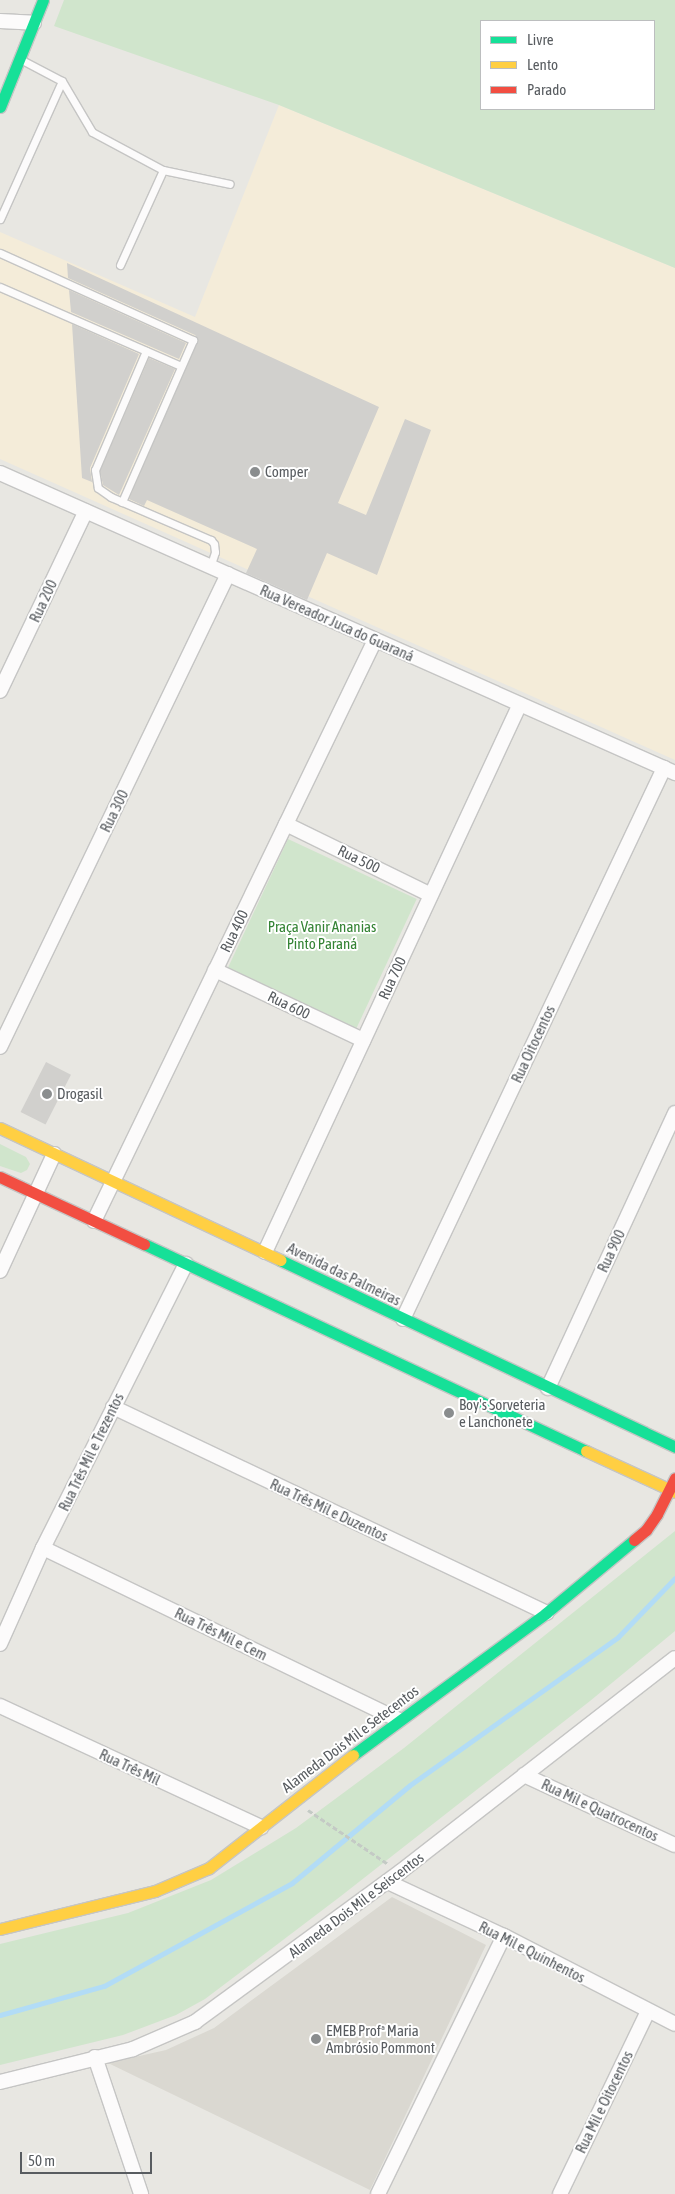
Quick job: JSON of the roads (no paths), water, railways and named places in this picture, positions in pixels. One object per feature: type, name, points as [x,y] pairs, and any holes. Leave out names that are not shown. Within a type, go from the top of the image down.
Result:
[{"type":"street","points":[[0,108],[43,0]]},
{"type":"street","points":[[0,21],[34,23]]},
{"type":"street","name":"Rua Vereador Juca do Guaraná","points":[[0,473],[669,771]]},
{"type":"street","name":"Rua 200","points":[[0,691],[86,511]]},
{"type":"street","name":"Rua 300","points":[[0,1047],[228,574]]},
{"type":"street","name":"Rua 400","points":[[94,1221],[375,640]]},
{"type":"street","name":"Rua 700","points":[[264,1252],[520,704]]},
{"type":"street","name":"Rua Oitocentos","points":[[403,1319],[669,771]]},
{"type":"street","name":"Rua 500","points":[[286,824],[431,895]]},
{"type":"street","name":"Rua 600","points":[[216,970],[363,1040]]},
{"type":"street","name":"Rua 900","points":[[548,1388],[675,1113]]},
{"type":"street","name":"Avenida das Palmeiras","points":[[0,1128],[675,1447]]},
{"type":"street","points":[[0,1271],[54,1154]]},
{"type":"street","points":[[0,1177],[672,1491]]},
{"type":"street","name":"Rua Três Mil e Trezentos","points":[[0,1644],[43,1548],[186,1264]]},
{"type":"street","name":"Rua Três Mil e Duzentos","points":[[113,1407],[546,1613]]},
{"type":"street","name":"Alameda Dois Mil e Setecentos","points":[[0,1929],[155,1891],[209,1868],[293,1800],[546,1613],[646,1530],[672,1491],[675,1478]]},
{"type":"street","name":"Rua Três Mil e Cem","points":[[43,1548],[399,1720]]},
{"type":"street","name":"Alameda Dois Mil e Seiscentos","points":[[0,2082],[133,2049],[195,2022],[388,1882],[524,1774],[672,1664]]},
{"type":"street","name":"Rua Três Mil","points":[[0,1706],[261,1827]]},
{"type":"street","name":"Rua Mil e Quatrocentos","points":[[524,1774],[675,1845]]},
{"type":"street","name":"Rua Mil e Quinhentos","points":[[388,1882],[504,1936],[675,2024]]},
{"type":"street","points":[[378,2194],[504,1936]]},
{"type":"street","name":"Rua Mil e Oitocentos","points":[[560,2194],[648,2011]]},
{"type":"street","points":[[95,2057],[141,2194]]},
{"type":"lane","points":[[20,58],[62,80],[92,132],[163,170],[230,184]]},
{"type":"lane","points":[[0,219],[62,80]]},
{"type":"lane","points":[[120,265],[163,170]]},
{"type":"lane","points":[[0,253],[193,340],[122,502]]},
{"type":"lane","points":[[0,287],[181,366]]},
{"type":"lane","points":[[146,351],[95,470],[98,488],[122,502],[210,540],[214,544],[215,552],[210,566]]},
{"type":"waterway","points":[[0,2015],[104,1986],[292,1883],[410,1785],[618,1637],[675,1578]]},
{"type":"place","name":"Comper","points":[[255,472]]},
{"type":"place","name":"Drogasil","points":[[47,1094]]},
{"type":"place","name":"Boy's Sorveteria e Lanchonete","points":[[449,1413]]},
{"type":"place","name":"EMEB Profª Maria Ambrósio Pommont","points":[[316,2039]]},
{"type":"park label","name":"Praça Vanir Ananias Pinto Paraná","points":[[322,934]]}]
